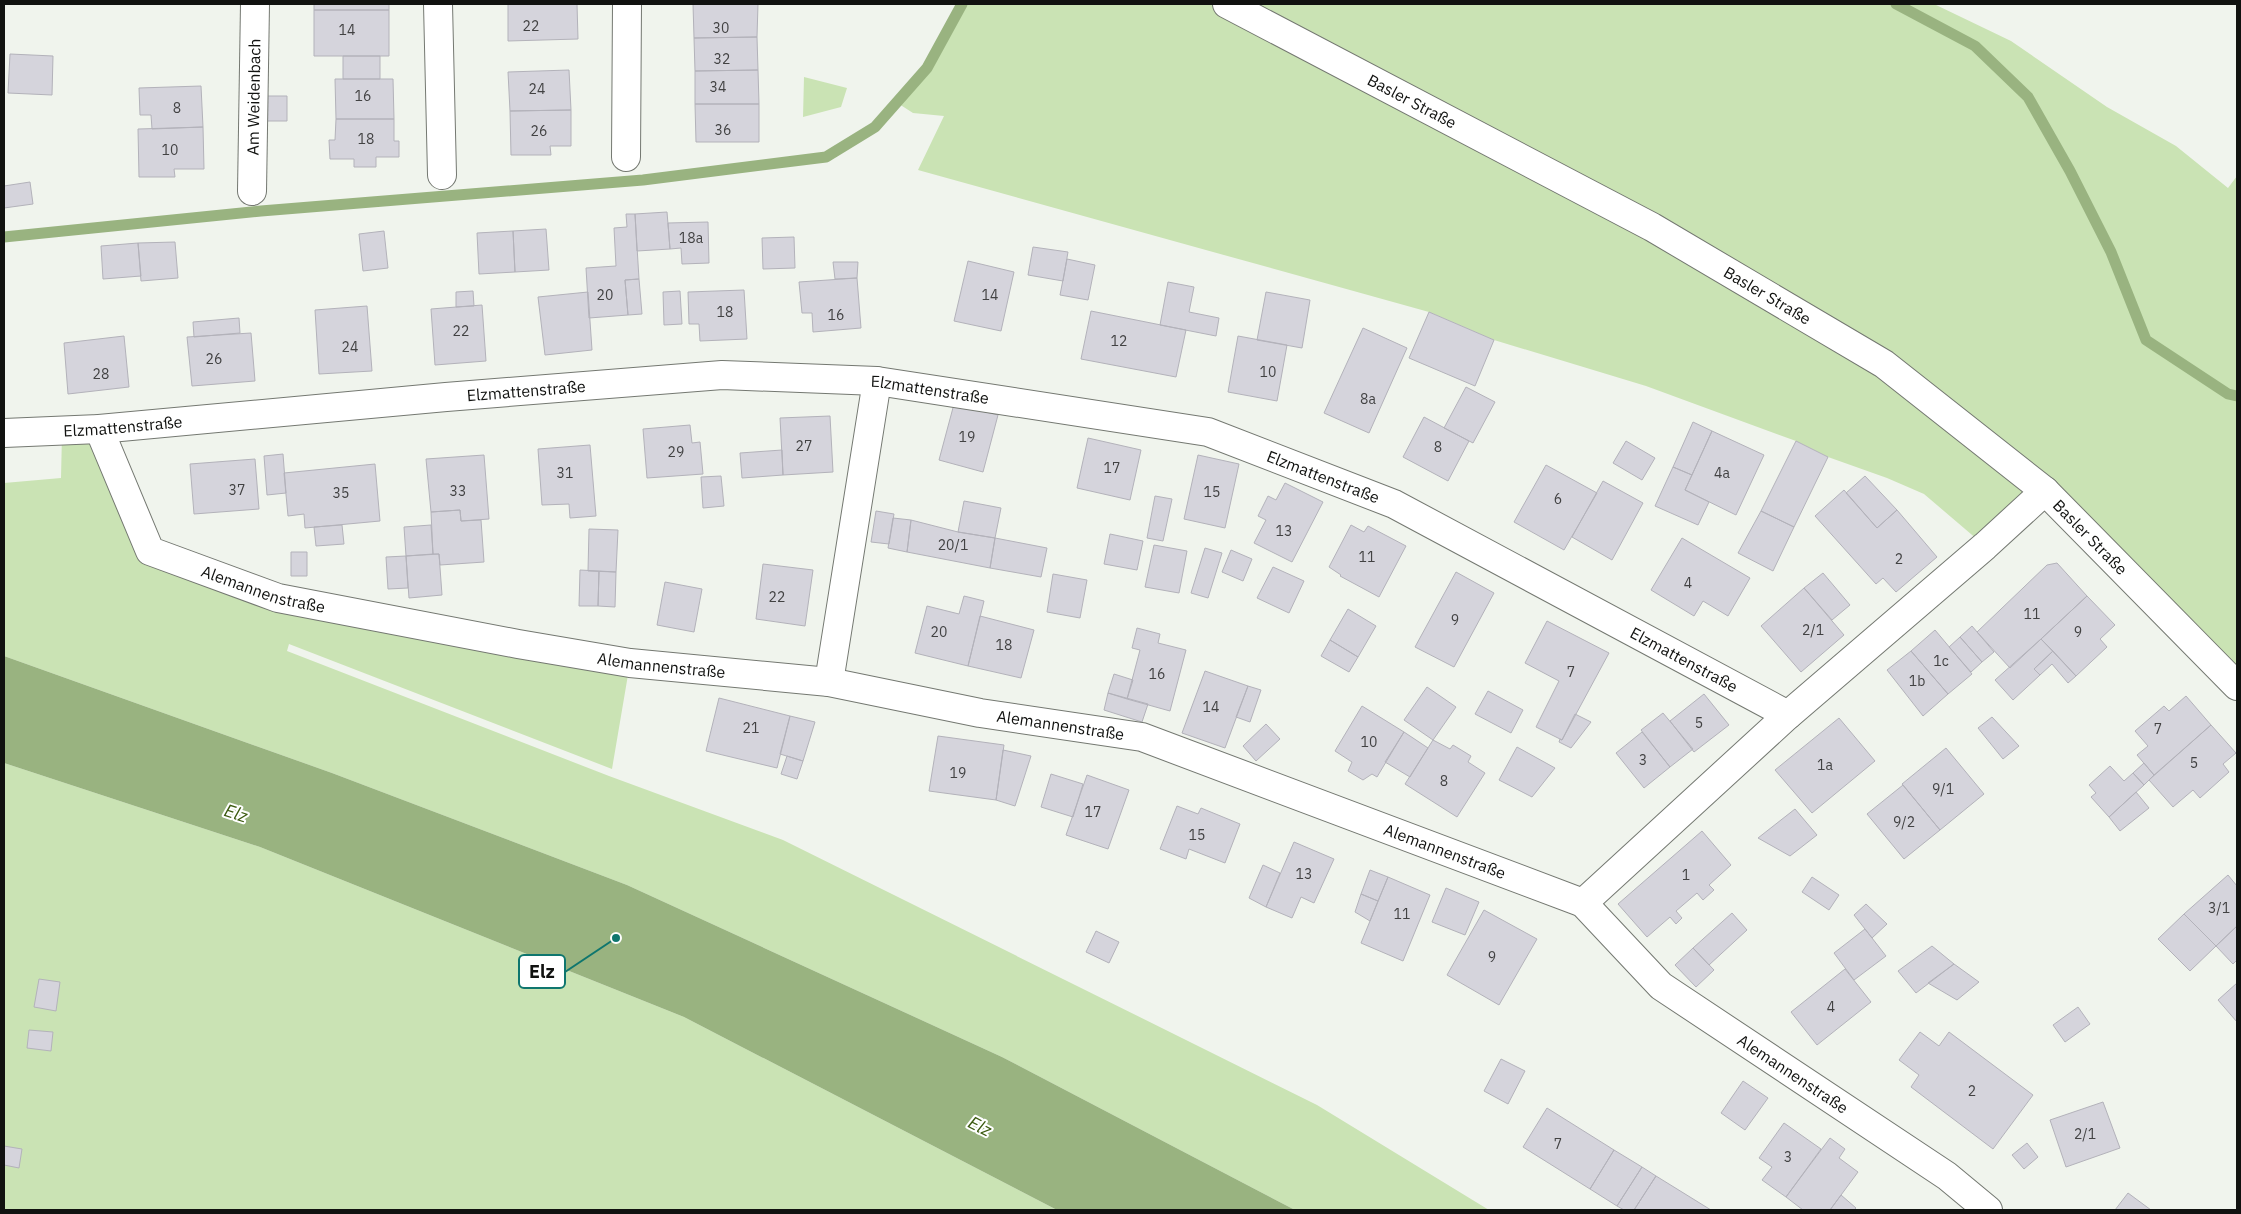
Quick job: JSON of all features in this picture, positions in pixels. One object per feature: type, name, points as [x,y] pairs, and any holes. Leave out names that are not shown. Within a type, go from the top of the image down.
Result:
[{"type":"street","name":"Am Weidenbach","points":[[252,191],[255,4]]},
{"type":"street","points":[[438,4],[442,175]]},
{"type":"street","points":[[626,157],[627,4]]},
{"type":"street","name":"Basler Straße","points":[[1227,4],[1652,227],[1876,359],[2045,491],[2237,686]]},
{"type":"street","name":"Elzmattenstraße","points":[[4,433],[99,429],[456,396],[722,375],[877,381],[1208,432],[1394,504],[1788,715]]},
{"type":"street","points":[[829,682],[877,381]]},
{"type":"street","name":"Alemannenstraße","points":[[99,429],[150,551],[278,598],[518,644],[630,663],[829,682],[980,713],[1142,738],[1583,903],[1661,986],[1947,1176],[1988,1210]]},
{"type":"street","points":[[1583,903],[1788,715],[1986,546],[2045,491]]},
{"type":"shaded area","points":[[966,4],[1934,4],[2011,41],[2107,107],[2176,146],[2228,188],[2237,176],[2237,686],[2045,491],[1985,546],[1924,494],[1887,478],[1828,457],[1796,441],[1646,386],[1494,340],[1429,312],[918,170],[944,116],[913,113],[899,104],[930,69]]},
{"type":"shaded area","points":[[804,77],[847,88],[841,107],[803,117]]},
{"type":"shaded area","points":[[96,432],[147,555],[630,663],[612,769],[289,644],[287,651],[609,776],[783,840],[1317,1105],[1489,1210],[1295,1210],[1002,1057],[627,885],[332,773],[4,656],[4,483],[61,478],[62,434]]},
{"type":"shaded area","points":[[4,763],[260,847],[684,1017],[1057,1210],[4,1210]]},
{"type":"water","points":[[4,656],[332,773],[627,885],[1002,1057],[1295,1210],[1057,1210],[684,1017],[260,847],[4,763]]},
{"type":"building","points":[[314,4],[389,4],[389,10],[314,10]]},
{"type":"building","points":[[508,4],[577,4],[578,39],[508,41]]},
{"type":"building","points":[[693,4],[758,4],[757,37],[694,38]]},
{"type":"building","points":[[314,10],[389,10],[389,56],[314,56]]},
{"type":"building","points":[[757,37],[758,70],[695,71],[694,38]]},
{"type":"building","points":[[10,54],[53,56],[52,95],[8,93]]},
{"type":"building","points":[[343,56],[380,56],[380,79],[343,79]]},
{"type":"building","points":[[569,70],[571,110],[510,111],[508,72]]},
{"type":"building","points":[[758,70],[759,104],[695,104],[695,71]]},
{"type":"building","points":[[335,79],[393,79],[394,119],[336,119]]},
{"type":"building","points":[[201,86],[203,127],[152,129],[151,115],[140,115],[139,88]]},
{"type":"building","points":[[266,96],[287,96],[287,121],[266,121]]},
{"type":"building","points":[[695,104],[759,104],[759,142],[696,142]]},
{"type":"building","points":[[571,110],[571,146],[550,146],[551,155],[511,155],[510,111]]},
{"type":"building","points":[[336,119],[394,119],[394,141],[399,141],[399,157],[376,157],[376,167],[354,167],[354,159],[330,159],[329,140],[335,140]]},
{"type":"building","points":[[203,127],[204,169],[174,169],[175,177],[139,177],[138,129]]},
{"type":"building","points":[[30,182],[33,204],[4,208],[4,186]]},
{"type":"building","points":[[667,212],[670,249],[637,251],[635,214]]},
{"type":"building","points":[[626,214],[635,214],[639,279],[625,280],[628,315],[589,318],[586,268],[616,266],[614,228],[627,227]]},
{"type":"building","points":[[708,222],[709,263],[682,264],[681,248],[670,249],[668,223]]},
{"type":"building","points":[[546,229],[549,270],[515,272],[513,231]]},
{"type":"building","points":[[384,231],[388,268],[363,271],[359,234]]},
{"type":"building","points":[[513,231],[515,272],[479,274],[477,233]]},
{"type":"building","points":[[794,237],[795,268],[763,269],[762,238]]},
{"type":"building","points":[[175,242],[178,278],[141,281],[138,243]]},
{"type":"building","points":[[138,243],[141,276],[103,279],[101,246]]},
{"type":"building","points":[[1033,247],[1068,252],[1063,281],[1028,275]]},
{"type":"building","points":[[1067,259],[1095,265],[1088,300],[1060,295]]},
{"type":"building","points":[[968,261],[1014,272],[1001,331],[954,321]]},
{"type":"building","points":[[833,262],[858,262],[857,278],[835,279]]},
{"type":"building","points":[[857,278],[861,328],[813,332],[812,313],[802,313],[799,282]]},
{"type":"building","points":[[639,279],[642,314],[628,315],[625,280]]},
{"type":"building","points":[[1168,282],[1194,287],[1189,312],[1219,318],[1216,336],[1160,325]]},
{"type":"building","points":[[744,290],[747,339],[700,341],[699,324],[689,324],[688,292]]},
{"type":"building","points":[[473,291],[474,306],[456,307],[456,292]]},
{"type":"building","points":[[680,291],[682,324],[664,325],[663,292]]},
{"type":"building","points":[[588,292],[592,350],[545,355],[538,297]]},
{"type":"building","points":[[1266,292],[1310,300],[1302,348],[1257,340]]},
{"type":"building","points":[[482,305],[486,361],[435,365],[431,309]]},
{"type":"building","points":[[367,306],[372,371],[319,374],[315,310]]},
{"type":"building","points":[[1091,311],[1186,330],[1176,377],[1081,359]]},
{"type":"building","points":[[1429,312],[1494,340],[1475,386],[1409,358]]},
{"type":"building","points":[[239,318],[240,333],[194,337],[193,322]]},
{"type":"building","points":[[1363,328],[1407,348],[1369,433],[1324,413]]},
{"type":"building","points":[[251,333],[255,381],[192,386],[187,337]]},
{"type":"building","points":[[124,336],[129,387],[68,394],[64,343]]},
{"type":"building","points":[[1238,336],[1287,345],[1277,401],[1228,392]]},
{"type":"building","points":[[1466,387],[1495,402],[1473,443],[1444,428]]},
{"type":"building","points":[[954,404],[998,415],[983,472],[939,460]]},
{"type":"building","points":[[830,416],[833,472],[783,475],[780,418]]},
{"type":"building","points":[[1424,417],[1469,441],[1448,481],[1403,457]]},
{"type":"building","points":[[1693,422],[1712,431],[1692,475],[1673,467]]},
{"type":"building","points":[[690,425],[692,443],[700,442],[703,474],[647,478],[643,429]]},
{"type":"building","points":[[1712,431],[1764,455],[1736,515],[1685,490]]},
{"type":"building","points":[[1088,438],[1141,450],[1130,500],[1077,488]]},
{"type":"building","points":[[1626,441],[1655,458],[1642,480],[1613,463]]},
{"type":"building","points":[[1796,441],[1828,457],[1794,527],[1761,511]]},
{"type":"building","points":[[590,445],[596,516],[570,518],[569,504],[542,505],[538,449]]},
{"type":"building","points":[[782,450],[783,475],[742,478],[740,453]]},
{"type":"building","points":[[283,454],[286,493],[267,495],[264,456]]},
{"type":"building","points":[[484,455],[489,519],[461,521],[460,510],[431,512],[426,459]]},
{"type":"building","points":[[1198,455],[1239,464],[1225,528],[1184,519]]},
{"type":"building","points":[[255,459],[259,509],[194,514],[190,464]]},
{"type":"building","points":[[375,464],[380,521],[305,528],[304,514],[288,516],[284,473]]},
{"type":"building","points":[[1546,465],[1597,493],[1564,550],[1514,522]]},
{"type":"building","points":[[1673,467],[1692,475],[1685,490],[1709,502],[1698,525],[1655,506]]},
{"type":"building","points":[[721,476],[724,506],[703,508],[701,477]]},
{"type":"building","points":[[1865,476],[1897,510],[1877,528],[1846,493]]},
{"type":"building","points":[[1603,481],[1643,503],[1612,560],[1572,537]]},
{"type":"building","points":[[1285,483],[1323,502],[1292,562],[1254,543],[1266,520],[1258,516],[1268,496],[1276,500]]},
{"type":"building","points":[[1844,490],[1877,528],[1897,510],[1937,557],[1896,592],[1883,578],[1876,584],[1815,516]]},
{"type":"building","points":[[1155,496],[1172,499],[1163,541],[1147,538]]},
{"type":"building","points":[[964,501],[1001,508],[995,538],[958,532]]},
{"type":"building","points":[[460,510],[461,521],[481,520],[484,562],[440,565],[439,554],[433,554],[431,512]]},
{"type":"building","points":[[876,511],[894,514],[889,544],[871,542]]},
{"type":"building","points":[[1761,511],[1794,527],[1773,571],[1738,553]]},
{"type":"building","points":[[893,518],[911,520],[907,552],[888,548]]},
{"type":"building","points":[[911,520],[958,532],[995,538],[990,568],[907,552]]},
{"type":"building","points":[[342,525],[344,544],[316,546],[314,527]]},
{"type":"building","points":[[431,525],[433,554],[406,556],[404,527]]},
{"type":"building","points":[[1351,525],[1364,532],[1368,526],[1406,546],[1379,597],[1340,576],[1329,567]]},
{"type":"building","points":[[589,529],[618,530],[616,572],[588,571]]},
{"type":"building","points":[[1110,534],[1143,541],[1137,570],[1104,564]]},
{"type":"building","points":[[995,538],[1047,548],[1041,577],[990,568]]},
{"type":"building","points":[[1682,538],[1750,578],[1728,616],[1703,601],[1694,616],[1651,590]]},
{"type":"building","points":[[1154,545],[1187,551],[1179,593],[1145,587]]},
{"type":"building","points":[[1205,548],[1222,553],[1208,598],[1191,593]]},
{"type":"building","points":[[1231,550],[1252,559],[1243,581],[1222,572]]},
{"type":"building","points":[[291,552],[307,552],[307,576],[291,576]]},
{"type":"building","points":[[439,554],[442,595],[409,598],[406,556]]},
{"type":"building","points":[[406,556],[408,588],[388,589],[386,557]]},
{"type":"building","points":[[2057,563],[2087,596],[2010,668],[1977,632],[2047,565]]},
{"type":"building","points":[[763,564],[813,570],[805,626],[756,619]]},
{"type":"building","points":[[1273,567],[1304,581],[1289,613],[1257,598]]},
{"type":"building","points":[[580,570],[599,571],[598,606],[579,606]]},
{"type":"building","points":[[599,571],[616,572],[615,607],[598,606]]},
{"type":"building","points":[[1456,572],[1494,593],[1454,667],[1415,647]]},
{"type":"building","points":[[1823,573],[1850,605],[1832,620],[1804,588]]},
{"type":"building","points":[[1053,574],[1087,580],[1080,618],[1047,612]]},
{"type":"building","points":[[665,582],[702,589],[694,632],[657,625]]},
{"type":"building","points":[[1804,588],[1844,635],[1801,672],[1761,626]]},
{"type":"building","points":[[964,596],[984,601],[968,666],[915,653],[927,606],[959,614]]},
{"type":"building","points":[[2087,596],[2115,625],[2100,639],[2107,647],[2076,676],[2041,639]]},
{"type":"building","points":[[1348,609],[1376,626],[1358,657],[1330,640]]},
{"type":"building","points":[[980,616],[1034,630],[1021,678],[968,666]]},
{"type":"building","points":[[1547,621],[1609,653],[1562,740],[1536,727],[1559,681],[1525,663]]},
{"type":"building","points":[[1972,626],[1994,652],[1982,662],[1960,637]]},
{"type":"building","points":[[1137,628],[1160,634],[1158,643],[1186,650],[1170,711],[1127,699],[1140,650],[1132,648]]},
{"type":"building","points":[[1935,630],[1972,674],[1948,694],[1911,651]]},
{"type":"building","points":[[1960,637],[1982,662],[1971,672],[1949,647]]},
{"type":"building","points":[[2041,639],[2053,651],[2034,669],[2040,675],[2013,700],[1995,680]]},
{"type":"building","points":[[1330,640],[1358,657],[1349,672],[1321,656]]},
{"type":"building","points":[[1911,651],[1948,694],[1923,716],[1887,670]]},
{"type":"building","points":[[2053,651],[2076,676],[2068,683],[2052,664],[2040,675],[2034,669]]},
{"type":"building","points":[[1205,671],[1248,686],[1225,748],[1182,733]]},
{"type":"building","points":[[1114,674],[1133,680],[1127,699],[1108,693]]},
{"type":"building","points":[[1248,686],[1261,690],[1250,722],[1236,717]]},
{"type":"building","points":[[1427,687],[1456,707],[1433,740],[1404,720]]},
{"type":"building","points":[[1488,691],[1523,710],[1511,733],[1475,714]]},
{"type":"building","points":[[1108,693],[1148,704],[1142,722],[1104,710]]},
{"type":"building","points":[[1704,694],[1729,725],[1694,752],[1670,721]]},
{"type":"building","points":[[2186,696],[2211,725],[2154,775],[2137,755],[2148,746],[2135,731],[2164,706],[2169,711]]},
{"type":"building","points":[[719,698],[790,716],[777,768],[706,751]]},
{"type":"building","points":[[1362,706],[1404,732],[1377,777],[1372,774],[1363,780],[1348,771],[1352,762],[1335,751]]},
{"type":"building","points":[[1663,713],[1693,749],[1670,767],[1641,730]]},
{"type":"building","points":[[1575,714],[1591,722],[1571,748],[1559,742],[1560,739],[1562,740]]},
{"type":"building","points":[[790,716],[815,722],[803,761],[780,754]]},
{"type":"building","points":[[1992,717],[2019,746],[2003,759],[1978,728]]},
{"type":"building","points":[[1839,718],[1875,761],[1812,813],[1775,770]]},
{"type":"building","points":[[1266,724],[1280,739],[1256,761],[1243,746]]},
{"type":"building","points":[[2211,725],[2236,753],[2223,764],[2229,772],[2200,798],[2193,790],[2173,807],[2149,780]]},
{"type":"building","points":[[1404,732],[1428,748],[1410,777],[1385,762]]},
{"type":"building","points":[[1642,732],[1670,767],[1644,788],[1616,753]]},
{"type":"building","points":[[938,736],[1004,745],[996,800],[929,791]]},
{"type":"building","points":[[1433,740],[1450,749],[1453,745],[1471,756],[1468,762],[1485,773],[1457,817],[1405,784]]},
{"type":"building","points":[[1517,747],[1555,768],[1532,797],[1499,780]]},
{"type":"building","points":[[1946,748],[1984,794],[1940,830],[1902,784]]},
{"type":"building","points":[[1003,750],[1031,756],[1015,806],[996,800]]},
{"type":"building","points":[[787,756],[803,761],[797,779],[781,774]]},
{"type":"building","points":[[2144,763],[2154,775],[2144,785],[2133,773]]},
{"type":"building","points":[[2110,766],[2124,781],[2133,773],[2144,785],[2109,817],[2091,797],[2096,793],[2089,785]]},
{"type":"building","points":[[1051,774],[1083,784],[1073,817],[1041,807]]},
{"type":"building","points":[[1087,775],[1129,790],[1108,849],[1066,835]]},
{"type":"building","points":[[1903,785],[1940,830],[1904,859],[1867,814]]},
{"type":"building","points":[[2136,792],[2149,808],[2120,831],[2109,817]]},
{"type":"building","points":[[1177,806],[1198,814],[1201,808],[1240,824],[1225,863],[1189,849],[1186,859],[1160,849]]},
{"type":"building","points":[[1795,809],[1817,835],[1790,856],[1758,838]]},
{"type":"building","points":[[1702,831],[1731,865],[1709,885],[1714,890],[1703,900],[1697,893],[1676,911],[1682,918],[1676,924],[1670,917],[1647,937],[1618,904]]},
{"type":"building","points":[[1294,842],[1334,859],[1314,903],[1301,897],[1292,918],[1266,907]]},
{"type":"building","points":[[1263,865],[1280,873],[1266,907],[1249,898]]},
{"type":"building","points":[[1370,870],[1388,877],[1378,901],[1361,894]]},
{"type":"building","points":[[2228,875],[2237,886],[2237,926],[2216,946],[2184,914]]},
{"type":"building","points":[[1388,877],[1430,895],[1403,961],[1361,943]]},
{"type":"building","points":[[1812,877],[1839,895],[1829,910],[1802,892]]},
{"type":"building","points":[[1446,888],[1479,902],[1465,935],[1432,922]]},
{"type":"building","points":[[1361,894],[1378,901],[1370,921],[1355,912]]},
{"type":"building","points":[[1866,904],[1887,924],[1872,938],[1854,915]]},
{"type":"building","points":[[1484,910],[1537,939],[1499,1005],[1447,975]]},
{"type":"building","points":[[1732,913],[1747,930],[1709,965],[1693,948]]},
{"type":"building","points":[[2184,914],[2216,946],[2190,971],[2158,939]]},
{"type":"building","points":[[2237,926],[2237,960],[2233,964],[2216,946]]},
{"type":"building","points":[[1865,929],[1886,956],[1854,980],[1834,953]]},
{"type":"building","points":[[1096,931],[1119,942],[1109,963],[1086,952]]},
{"type":"building","points":[[1932,946],[1954,964],[1916,993],[1898,971]]},
{"type":"building","points":[[1693,948],[1714,970],[1696,987],[1675,965]]},
{"type":"building","points":[[1954,964],[1979,982],[1957,1000],[1928,983]]},
{"type":"building","points":[[1845,969],[1871,1002],[1817,1045],[1791,1012]]},
{"type":"building","points":[[39,979],[60,982],[56,1011],[34,1007]]},
{"type":"building","points":[[2237,983],[2237,1022],[2218,1000]]},
{"type":"building","points":[[2078,1007],[2090,1024],[2065,1042],[2053,1025]]},
{"type":"building","points":[[29,1030],[53,1032],[51,1051],[27,1048]]},
{"type":"building","points":[[1920,1032],[1939,1046],[1949,1032],[2033,1095],[1993,1149],[1911,1087],[1919,1075],[1899,1060]]},
{"type":"building","points":[[1501,1059],[1525,1071],[1508,1104],[1484,1091]]},
{"type":"building","points":[[1743,1081],[1768,1098],[1745,1130],[1721,1113]]},
{"type":"building","points":[[2103,1102],[2120,1148],[2066,1167],[2050,1120]]},
{"type":"building","points":[[1547,1108],[1614,1150],[1590,1189],[1523,1147]]},
{"type":"building","points":[[1784,1123],[1821,1149],[1786,1197],[1762,1180],[1772,1167],[1759,1158]]},
{"type":"building","points":[[1830,1138],[1845,1149],[1839,1158],[1858,1172],[1830,1210],[1803,1210],[1786,1197]]},
{"type":"building","points":[[2027,1143],[2038,1157],[2024,1169],[2012,1155]]},
{"type":"building","points":[[4,1146],[22,1149],[19,1168],[4,1165]]},
{"type":"building","points":[[1614,1150],[1642,1167],[1617,1206],[1590,1189]]},
{"type":"building","points":[[1642,1167],[1656,1176],[1634,1210],[1624,1210],[1617,1206]]},
{"type":"building","points":[[1656,1176],[1711,1210],[1634,1210]]},
{"type":"building","points":[[2128,1193],[2151,1210],[2115,1210]]},
{"type":"building","points":[[1841,1195],[1856,1208],[1854,1210],[1830,1210]]},
{"type":"waterway","points":[[4,237],[261,211],[643,180],[826,157],[875,127],[927,68],[962,4]]},
{"type":"waterway","points":[[1896,4],[1975,46],[2028,97],[2070,171],[2111,252],[2146,340],[2228,394],[2237,396]]},
{"type":"place","name":"Elz","points":[[616,938]]}]
